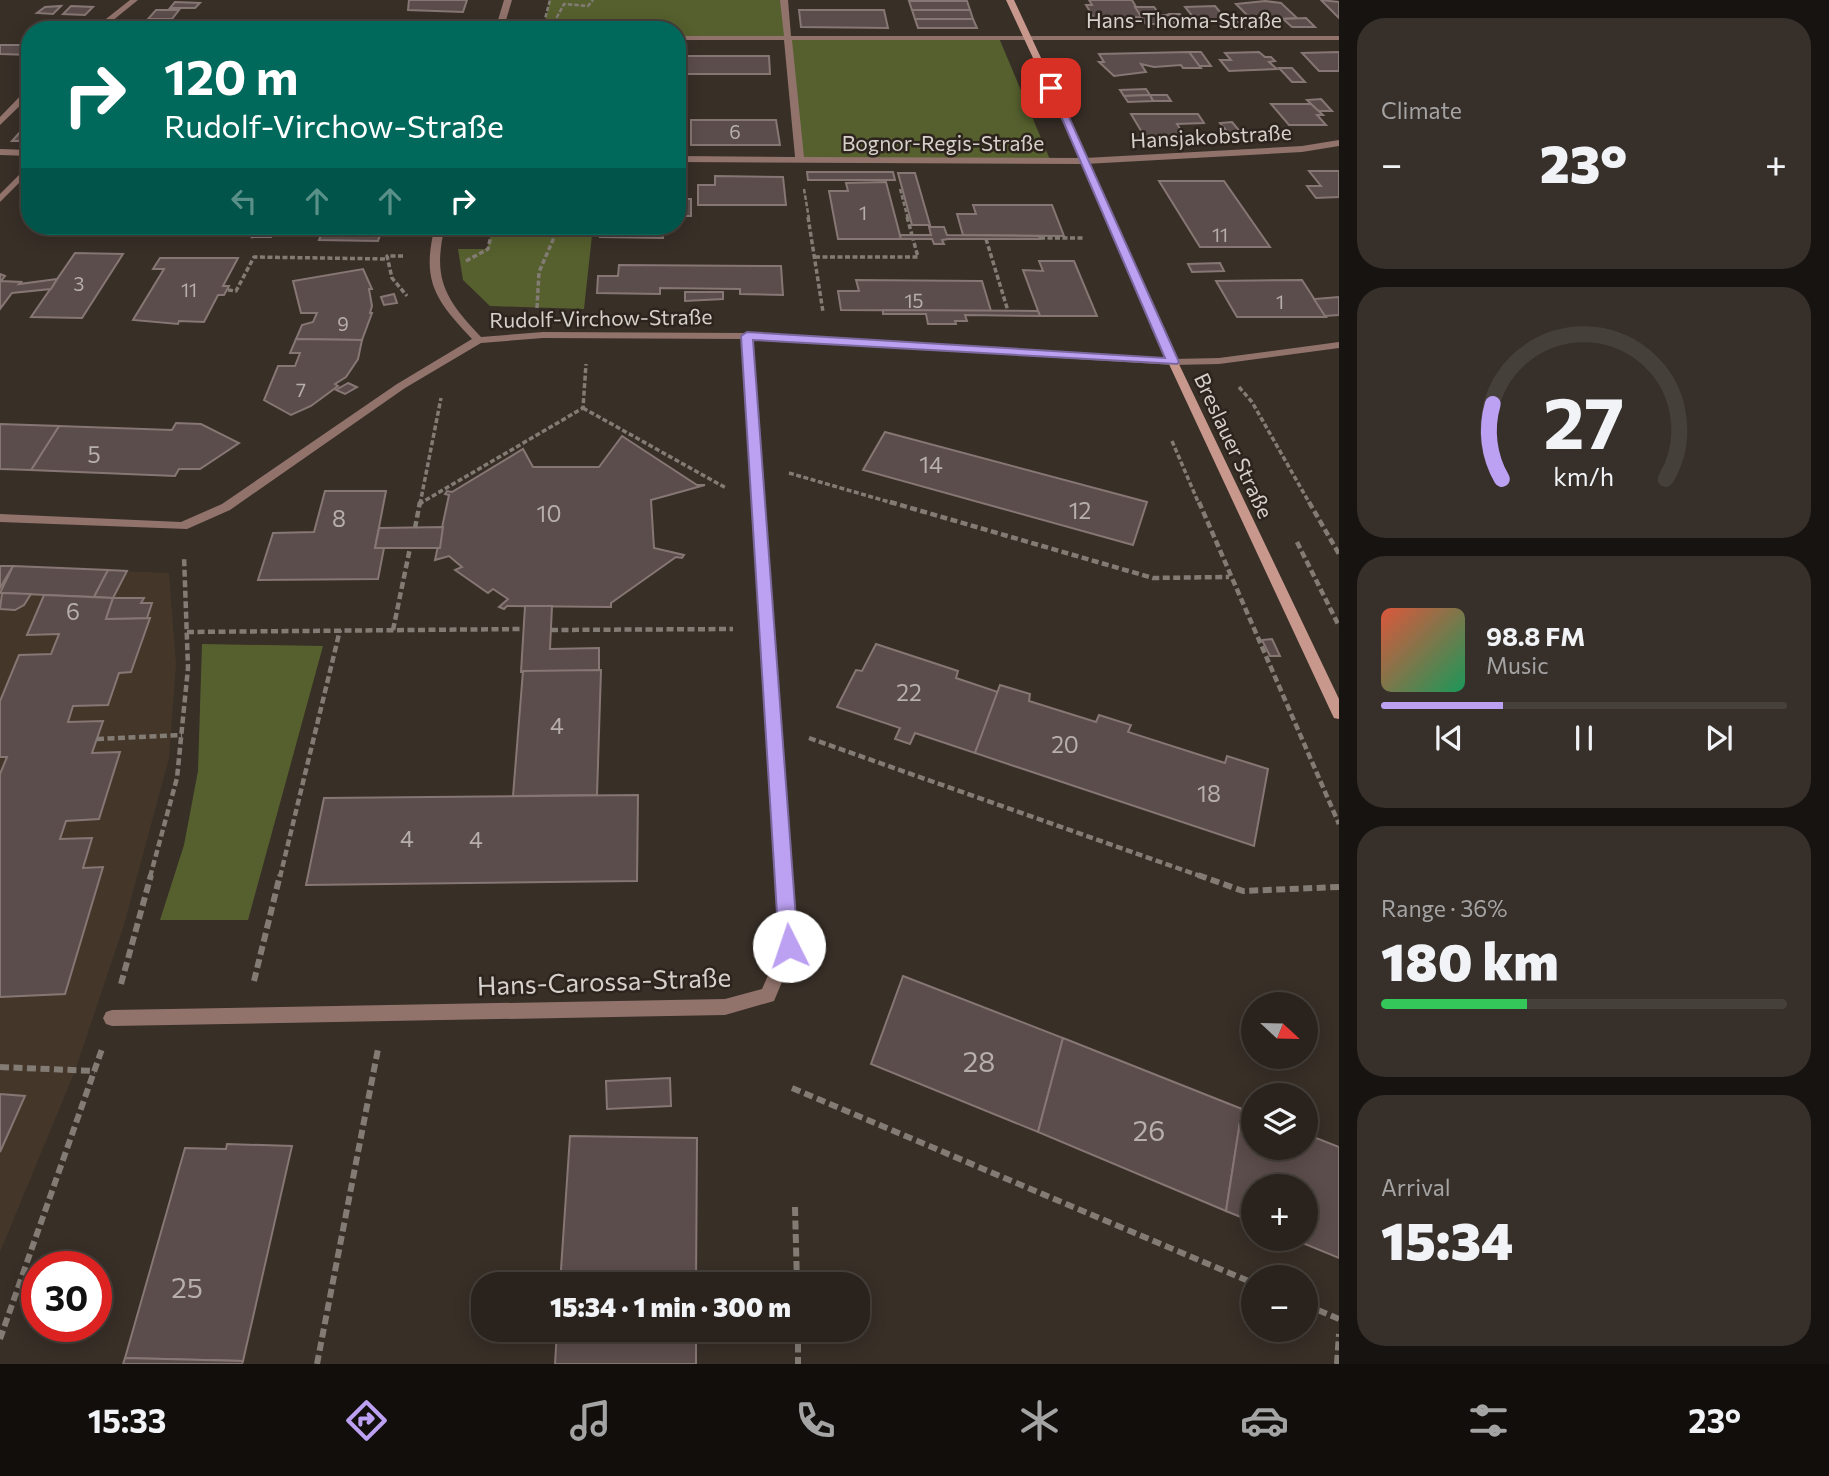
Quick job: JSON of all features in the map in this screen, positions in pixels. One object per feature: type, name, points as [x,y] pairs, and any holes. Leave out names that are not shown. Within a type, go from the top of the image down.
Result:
[{"type":"street","points":[[107,21],[134,0]]},
{"type":"street","points":[[502,21],[508,0]]},
{"type":"street","points":[[784,0],[800,160]]},
{"type":"street","name":"Breslauer Straße","points":[[1010,0],[1085,161],[1172,362],[1339,714]]},
{"type":"street","points":[[686,38],[1028,38]]},
{"type":"street","name":"Hans-Thoma-Straße","points":[[1028,38],[1339,38]]},
{"type":"street","points":[[0,122],[21,100]]},
{"type":"street","name":"Hansjakobstraße","points":[[1085,161],[1302,149],[1339,144]]},
{"type":"street","points":[[0,152],[21,153]]},
{"type":"street","name":"Bognor-Regis-Straße","points":[[686,159],[1085,161]]},
{"type":"street","points":[[0,199],[21,177]]},
{"type":"street","points":[[438,235],[432,255],[434,279],[450,311],[478,340]]},
{"type":"street","name":"Rudolf-Virchow-Straße","points":[[0,518],[183,526],[226,508],[401,386],[478,340],[543,335],[747,336],[1172,362],[1219,361],[1339,345]]},
{"type":"street","name":"Hans-Carossa-Straße","points":[[112,1018],[725,1007],[768,995],[789,946],[765,629],[747,336]]},
{"type":"path","points":[[544,21],[550,0]]},
{"type":"path","points":[[559,21],[557,17],[564,4],[588,6],[593,0]]},
{"type":"path","points":[[800,160],[827,341]]},
{"type":"path","points":[[814,257],[918,257],[892,161]]},
{"type":"path","points":[[543,335],[536,290],[544,256],[554,235]]},
{"type":"path","points":[[1040,238],[1084,238]]},
{"type":"path","points":[[986,239],[1009,311]]},
{"type":"path","points":[[228,290],[236,291],[254,257],[388,259]]},
{"type":"path","points":[[583,408],[588,335]]},
{"type":"path","points":[[1219,361],[1252,402],[1339,554]]},
{"type":"path","points":[[415,528],[442,390]]},
{"type":"path","points":[[419,504],[583,408]]},
{"type":"path","points":[[583,408],[758,506]]},
{"type":"path","points":[[755,464],[1153,578],[1229,577]]},
{"type":"path","points":[[0,1339],[112,1018],[177,778],[188,668],[183,526]]},
{"type":"path","points":[[393,630],[410,548]]},
{"type":"path","points":[[187,632],[523,629]]},
{"type":"path","points":[[551,629],[765,629]]},
{"type":"path","points":[[245,1016],[340,630]]},
{"type":"path","points":[[772,725],[1243,891],[1339,887]]},
{"type":"path","points":[[97,738],[182,735]]},
{"type":"path","points":[[317,1364],[384,1013]]},
{"type":"path","points":[[0,1067],[95,1071]]},
{"type":"path","points":[[792,1088],[1241,1278]]},
{"type":"path","points":[[795,1207],[797,1272]]},
{"type":"path","points":[[1318,1310],[1339,1319]]},
{"type":"path","points":[[1337,1364],[1339,1334]]},
{"type":"path","points":[[798,1342],[798,1364]]},
{"type":"shaded area","points":[[0,566],[169,573],[176,664],[169,758],[124,925],[75,1071],[0,1252]]},
{"type":"green space","points":[[550,0],[784,0],[789,38],[686,38],[686,21],[545,21]]},
{"type":"green space","points":[[789,38],[999,38],[1051,162],[800,160]]},
{"type":"green space","points":[[491,235],[592,235],[584,309],[490,306],[463,280],[458,249],[487,249]]},
{"type":"green space","points":[[202,644],[323,646],[248,920],[160,920],[184,845],[198,771]]},
{"type":"building","points":[[409,0],[467,0],[463,12],[408,10]]},
{"type":"building","points":[[1089,0],[1132,0],[1142,17],[1094,18],[1086,5],[1092,5]]},
{"type":"building","points":[[1321,0],[1339,2],[1339,18]]},
{"type":"building","points":[[909,1],[967,1],[970,10],[912,10]]},
{"type":"building","points":[[1265,1],[1281,3],[1297,18],[1252,20],[1236,4]]},
{"type":"building","points":[[175,2],[200,3],[195,8],[170,8]]},
{"type":"building","points":[[61,6],[53,14],[37,13],[45,7]]},
{"type":"building","points":[[71,6],[93,7],[85,15],[63,14]]},
{"type":"building","points":[[1215,6],[1229,23],[1198,23],[1185,7]]},
{"type":"building","points":[[1135,7],[1154,7],[1160,15],[1169,15],[1176,24],[1146,24]]},
{"type":"building","points":[[156,10],[179,10],[172,19],[148,19]]},
{"type":"building","points":[[799,10],[884,10],[888,28],[801,27]]},
{"type":"building","points":[[912,10],[970,10],[973,19],[915,19]]},
{"type":"building","points":[[1169,14],[1180,14],[1187,23],[1176,24]]},
{"type":"building","points":[[1306,18],[1315,27],[1292,27],[1283,19]]},
{"type":"building","points":[[915,19],[973,19],[977,28],[918,28]]},
{"type":"building","points":[[1226,19],[1236,19],[1244,28],[1231,28]]},
{"type":"building","points":[[0,45],[21,45],[21,55],[0,54]]},
{"type":"building","points":[[1189,52],[1201,52],[1211,66],[1199,66]]},
{"type":"building","points":[[1189,52],[1201,68],[1183,68],[1181,65],[1154,67],[1141,64],[1146,72],[1114,76],[1099,62],[1104,62],[1099,54]]},
{"type":"building","points":[[1259,52],[1265,57],[1271,57],[1275,61],[1269,62],[1277,69],[1229,71],[1220,60],[1231,60],[1225,53]]},
{"type":"building","points":[[1339,52],[1339,71],[1319,71],[1302,53]]},
{"type":"building","points":[[686,56],[769,56],[770,74],[686,74]]},
{"type":"building","points":[[1279,68],[1292,68],[1305,82],[1292,82]]},
{"type":"building","points":[[1146,89],[1150,95],[1124,96],[1120,90]]},
{"type":"building","points":[[1150,95],[1167,95],[1171,101],[1153,101]]},
{"type":"building","points":[[1150,95],[1153,101],[1128,102],[1124,96]]},
{"type":"building","points":[[1321,99],[1332,111],[1318,111],[1307,100]]},
{"type":"building","points":[[1271,104],[1311,104],[1323,115],[1317,115],[1326,125],[1289,125]]},
{"type":"building","points":[[1131,114],[1198,114],[1204,123],[1177,124],[1187,140],[1146,139]]},
{"type":"building","points":[[691,120],[776,120],[780,145],[691,145]]},
{"type":"building","points":[[1232,122],[1242,134],[1229,134],[1220,123]]},
{"type":"building","points":[[21,131],[21,141],[12,141]]},
{"type":"building","points":[[1309,171],[1339,171],[1339,197],[1316,198],[1307,186],[1321,186]]},
{"type":"building","points":[[807,172],[893,172],[895,180],[808,180]]},
{"type":"building","points":[[898,173],[915,173],[930,225],[912,225]]},
{"type":"building","points":[[715,176],[783,177],[786,205],[698,205],[698,185],[715,185]]},
{"type":"building","points":[[1159,181],[1224,181],[1270,247],[1200,247]]},
{"type":"building","points":[[886,182],[901,239],[838,239],[829,191],[848,191],[846,183]]},
{"type":"building","points":[[686,199],[691,199],[691,216],[686,216]]},
{"type":"building","points":[[973,205],[1052,205],[1064,236],[963,235],[957,214],[976,214]]},
{"type":"building","points":[[929,227],[944,227],[947,235],[1039,236],[1040,239],[948,239],[942,240],[944,244],[934,244],[932,239],[901,239],[900,235],[931,235]]},
{"type":"building","points":[[253,235],[272,235],[271,237],[252,237]]},
{"type":"building","points":[[321,235],[380,235],[378,241],[319,240]]},
{"type":"building","points":[[600,235],[663,235],[663,238]]},
{"type":"building","points":[[75,253],[123,254],[82,318],[31,317]]},
{"type":"building","points":[[160,258],[238,258],[223,286],[229,286],[224,295],[218,295],[204,322],[179,321],[178,324],[133,320],[164,269],[153,269]]},
{"type":"building","points":[[1039,261],[1074,261],[1097,316],[1040,316],[1023,270],[1043,271]]},
{"type":"building","points":[[1220,263],[1224,271],[1192,272],[1188,264]]},
{"type":"building","points":[[619,265],[781,266],[783,295],[740,294],[740,289],[660,288],[660,294],[597,293],[598,276],[618,276]]},
{"type":"building","points":[[363,269],[372,289],[369,289],[372,313],[362,340],[296,339],[302,325],[313,322],[317,313],[301,313],[293,281]]},
{"type":"building","points":[[0,274],[5,276],[1,281],[21,282],[19,284],[57,279],[51,289],[12,293],[0,309]]},
{"type":"building","points":[[856,280],[982,281],[991,311],[841,310],[838,291],[859,291]]},
{"type":"building","points":[[1302,280],[1326,317],[1237,317],[1216,281]]},
{"type":"building","points":[[685,292],[723,292],[723,299],[685,301]]},
{"type":"building","points":[[394,294],[397,303],[384,305],[381,297]]},
{"type":"building","points":[[1339,297],[1339,315],[1325,316],[1314,299]]},
{"type":"building","points":[[883,310],[1038,311],[1040,316],[965,315],[967,321],[955,321],[956,324],[928,324],[926,314],[883,314]]},
{"type":"building","points":[[296,339],[362,340],[358,359],[346,377],[335,384],[338,386],[311,406],[291,415],[264,400],[278,366],[295,366],[300,353],[290,353]]},
{"type":"building","points":[[348,383],[357,387],[345,394],[336,390]]},
{"type":"building","points":[[176,423],[201,424],[239,443],[200,469],[179,469],[175,476],[31,470],[59,426],[172,430]]},
{"type":"building","points":[[0,424],[59,426],[31,470],[0,469]]},
{"type":"building","points":[[885,432],[1147,502],[1133,545],[863,470]]},
{"type":"building","points":[[622,436],[697,485],[705,485],[651,500],[654,548],[684,555],[682,558],[676,557],[611,603],[611,607],[507,606],[504,609],[499,607],[508,599],[493,589],[488,593],[455,570],[462,567],[449,556],[435,560],[449,495],[445,494],[447,491],[452,492],[523,449],[533,467],[599,467]]},
{"type":"building","points":[[325,491],[386,491],[375,548],[384,548],[378,579],[258,580],[273,533],[314,532]]},
{"type":"building","points":[[443,527],[440,548],[375,548],[379,528]]},
{"type":"building","points":[[0,566],[13,566],[0,588]]},
{"type":"building","points":[[13,566],[108,570],[94,597],[0,593]]},
{"type":"building","points":[[108,570],[127,571],[113,598],[94,597]]},
{"type":"building","points":[[2,593],[31,594],[24,605],[15,610],[0,609]]},
{"type":"building","points":[[44,595],[113,598],[106,619],[150,618],[131,672],[119,673],[108,705],[73,706],[68,722],[103,721],[92,753],[120,752],[99,819],[66,821],[60,839],[92,838],[83,868],[103,867],[65,994],[0,997],[0,774],[7,757],[0,757],[0,701],[19,655],[51,654],[59,634],[27,635]]},
{"type":"building","points":[[113,598],[144,598],[141,603],[152,603],[147,618],[106,619]]},
{"type":"building","points":[[525,606],[552,606],[550,649],[599,648],[599,671],[521,672]]},
{"type":"building","points":[[1272,639],[1280,656],[1270,656],[1262,640]]},
{"type":"building","points":[[876,644],[958,671],[956,678],[998,692],[975,753],[915,733],[910,744],[895,739],[900,728],[837,707],[856,670],[862,671]]},
{"type":"building","points":[[601,670],[597,795],[513,796],[523,671]]},
{"type":"building","points":[[1000,685],[1030,694],[1029,701],[1096,722],[1099,715],[1131,725],[1128,732],[1225,763],[1227,756],[1268,769],[1254,846],[975,753]]},
{"type":"building","points":[[638,795],[637,881],[306,885],[324,798]]},
{"type":"building","points":[[903,976],[1063,1038],[1038,1132],[871,1064]]},
{"type":"building","points":[[1063,1038],[1241,1109],[1226,1211],[1038,1132]]},
{"type":"building","points":[[670,1078],[671,1106],[607,1109],[606,1081]]},
{"type":"building","points":[[0,1094],[25,1096],[0,1152]]},
{"type":"building","points":[[1241,1115],[1241,1160],[1318,1160],[1318,1139],[1339,1147],[1339,1258],[1318,1249],[1318,1174],[1241,1174],[1241,1217],[1226,1211]]},
{"type":"building","points":[[570,1136],[697,1138],[696,1272],[561,1272]]},
{"type":"building","points":[[227,1144],[292,1146],[243,1361],[125,1358],[185,1148],[226,1149]]},
{"type":"building","points":[[556,1342],[696,1342],[696,1364],[555,1364]]},
{"type":"building","points":[[125,1358],[243,1361],[242,1364],[123,1364]]},
{"type":"route","points":[[789,946],[765,629],[747,336],[1172,362],[1051,88]]}]
